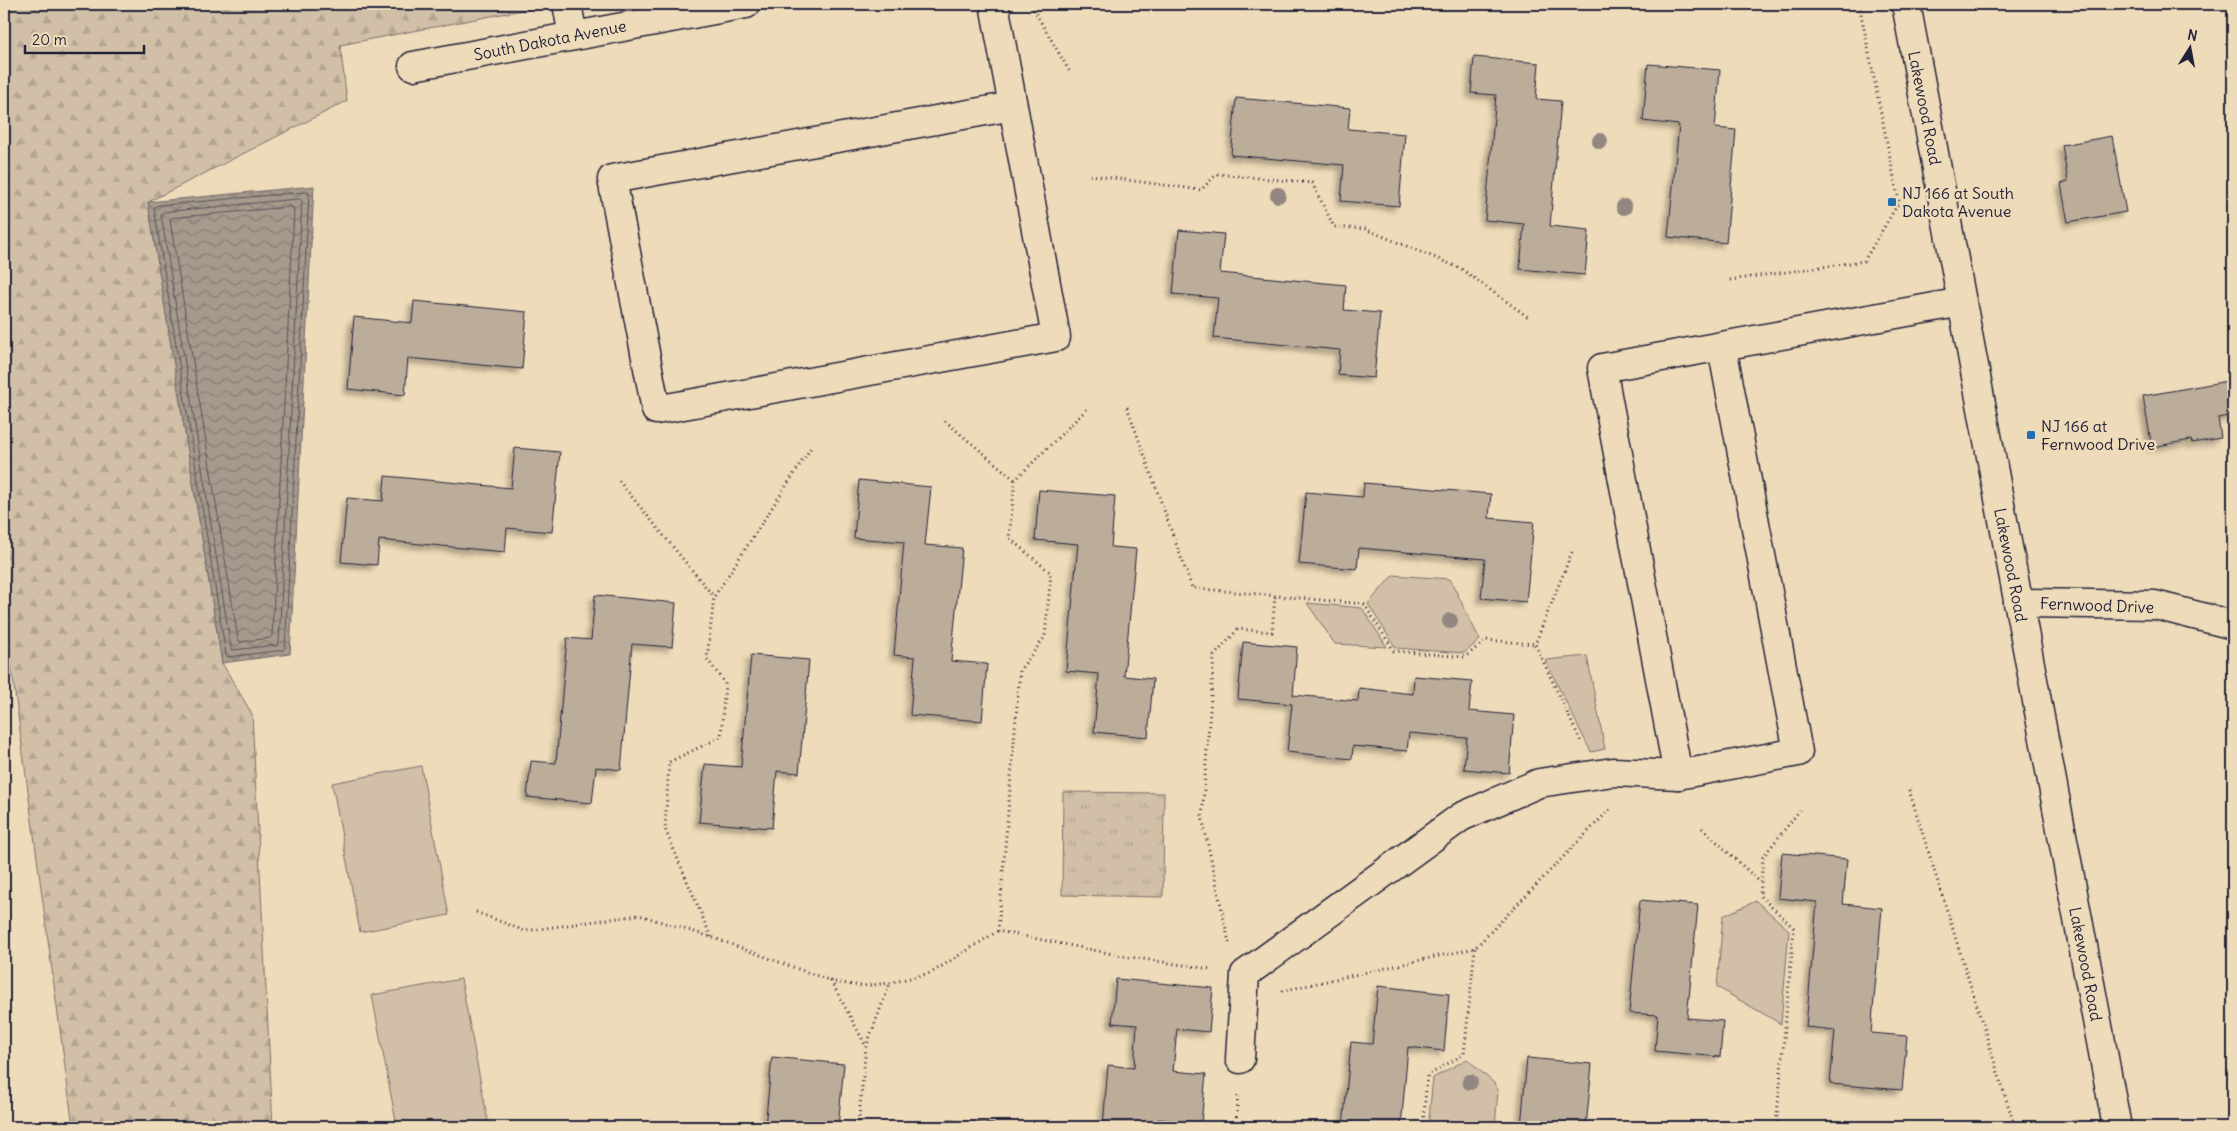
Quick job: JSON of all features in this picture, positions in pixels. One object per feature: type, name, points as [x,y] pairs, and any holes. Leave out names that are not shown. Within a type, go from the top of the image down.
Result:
[{"type":"street","points":[[567,4],[573,36]]},
{"type":"street","name":"South Dakota Avenue","points":[[413,66],[746,4]]},
{"type":"street","points":[[994,4],[1013,106],[1056,337],[656,410],[612,179],[1013,106]]},
{"type":"street","name":"Lakewood Road","points":[[1906,4],[2117,1127]]},
{"type":"street","points":[[1678,775],[1602,368],[1962,302]]},
{"type":"street","points":[[1240,1059],[1245,974],[1461,817],[1539,782],[1613,772],[1678,775],[1798,752],[1722,347]]},
{"type":"street","name":"Fernwood Drive","points":[[2018,603],[2155,605],[2233,625]]},
{"type":"path","points":[[1030,4],[1071,74]]},
{"type":"path","points":[[1730,280],[1864,261],[1899,202],[1859,4]]},
{"type":"path","points":[[1090,175],[1201,190],[1217,174],[1312,183],[1334,227],[1365,229],[1460,268],[1528,317]]},
{"type":"path","points":[[998,931],[1020,670],[1045,637],[1051,573],[1009,538],[1016,480],[1089,407]]},
{"type":"path","points":[[1127,407],[1192,588],[1364,604],[1394,651],[1465,657],[1486,640],[1535,644]]},
{"type":"path","points":[[945,421],[1016,480]]},
{"type":"path","points":[[711,937],[665,829],[669,762],[720,737],[725,683],[707,659],[714,597],[812,446]]},
{"type":"path","points":[[619,481],[714,597]]},
{"type":"path","points":[[1572,552],[1535,644],[1586,754],[1613,772]]},
{"type":"path","points":[[1245,974],[1230,951],[1202,817],[1214,656],[1238,629],[1272,632],[1276,596]]},
{"type":"path","points":[[1909,790],[2015,1127]]},
{"type":"path","points":[[476,912],[526,931],[639,915],[711,937],[831,981],[862,986],[890,983],[931,973],[998,931],[1123,956],[1245,974],[1273,990],[1286,991],[1475,948],[1612,807]]},
{"type":"path","points":[[1776,1127],[1794,928],[1760,896],[1763,858],[1800,810]]},
{"type":"path","points":[[1702,828],[1761,883]]},
{"type":"path","points":[[1422,1127],[1427,1076],[1464,1054],[1475,948]]},
{"type":"path","points":[[831,981],[866,1046]]},
{"type":"path","points":[[858,1127],[866,1046],[890,983]]},
{"type":"green space","points":[[4,4],[532,4],[533,8],[340,45],[347,101],[148,202],[222,663],[252,714],[273,1127],[73,1127],[4,611]]},
{"type":"green space","points":[[1393,575],[1450,579],[1480,640],[1464,653],[1396,648],[1368,604]]},
{"type":"green space","points":[[1307,603],[1362,608],[1387,647],[1335,644]]},
{"type":"green space","points":[[1587,656],[1605,749],[1591,752],[1545,660]]},
{"type":"green space","points":[[421,766],[449,915],[360,932],[332,783]]},
{"type":"green space","points":[[1063,792],[1164,793],[1163,897],[1062,895]]},
{"type":"green space","points":[[1756,901],[1789,930],[1781,1024],[1717,987],[1723,916]]},
{"type":"green space","points":[[461,979],[489,1127],[397,1127],[372,995]]},
{"type":"green space","points":[[1467,1059],[1494,1083],[1498,1090],[1495,1127],[1428,1127],[1433,1078]]},
{"type":"water","points":[[314,186],[290,654],[222,663],[148,202]]},
{"type":"building","points":[[1474,57],[1539,63],[1536,99],[1561,101],[1550,226],[1589,230],[1585,275],[1520,269],[1524,224],[1485,220],[1496,95],[1471,93]]},
{"type":"building","points":[[1648,64],[1720,70],[1715,128],[1736,130],[1726,243],[1668,237],[1679,125],[1643,121]]},
{"type":"building","points":[[1236,98],[1350,108],[1348,129],[1405,134],[1399,206],[1341,201],[1344,165],[1231,155]]},
{"type":"building","points":[[2112,136],[2126,212],[2068,222],[2061,184],[2068,182],[2062,145]]},
{"type":"building","points":[[1179,230],[1224,234],[1220,273],[1346,285],[1344,310],[1380,313],[1374,378],[1338,375],[1340,350],[1214,338],[1218,298],[1173,294]]},
{"type":"building","points":[[414,301],[527,312],[522,369],[408,358],[405,395],[348,389],[354,317],[412,323]]},
{"type":"building","points":[[2233,380],[2233,415],[2218,418],[2221,438],[2192,443],[2191,440],[2152,447],[2143,396]]},
{"type":"building","points":[[515,448],[560,452],[552,532],[507,528],[505,552],[379,540],[377,565],[341,562],[347,498],[383,501],[385,476],[511,488]]},
{"type":"building","points":[[859,480],[931,487],[925,545],[962,548],[951,661],[987,664],[982,721],[910,715],[915,657],[894,655],[904,542],[854,538]]},
{"type":"building","points":[[1364,483],[1491,494],[1489,518],[1534,522],[1526,602],[1481,598],[1485,559],[1359,548],[1357,569],[1299,564],[1306,492],[1363,497]]},
{"type":"building","points":[[1039,490],[1115,496],[1111,547],[1136,549],[1124,676],[1153,679],[1148,737],[1094,732],[1099,674],[1066,671],[1078,544],[1035,540]]},
{"type":"building","points":[[595,595],[676,603],[672,647],[632,644],[621,770],[596,767],[592,803],[527,797],[531,761],[556,763],[567,638],[591,640]]},
{"type":"building","points":[[1243,642],[1297,647],[1293,695],[1358,701],[1359,688],[1413,694],[1414,676],[1472,681],[1469,711],[1514,715],[1509,773],[1464,769],[1467,738],[1409,733],[1407,751],[1353,746],[1352,759],[1287,752],[1292,704],[1238,699]]},
{"type":"building","points":[[751,655],[809,660],[799,773],[777,771],[772,828],[699,822],[705,764],[741,767]]},
{"type":"building","points":[[1782,853],[1847,859],[1843,904],[1882,908],[1871,1033],[1907,1036],[1902,1090],[1830,1084],[1835,1030],[1806,1027],[1817,902],[1778,898]]},
{"type":"building","points":[[1640,900],[1698,905],[1687,1018],[1723,1021],[1720,1057],[1655,1051],[1658,1015],[1629,1013]]},
{"type":"building","points":[[1116,979],[1213,988],[1209,1032],[1177,1029],[1173,1071],[1206,1074],[1201,1123],[1158,1119],[1157,1127],[1103,1127],[1108,1065],[1134,1068],[1137,1025],[1112,1023]]},
{"type":"building","points":[[1378,986],[1449,994],[1444,1051],[1408,1047],[1401,1127],[1343,1127],[1351,1042],[1372,1044]]},
{"type":"building","points":[[772,1057],[844,1064],[838,1127],[765,1127]]},
{"type":"building","points":[[1527,1058],[1592,1064],[1586,1127],[1521,1127]]},
{"type":"building","points":[[948,1120],[1005,1125],[1005,1127],[947,1127]]},
{"type":"place","name":"NJ 166 at South Dakota Avenue","points":[[1892,202]]},
{"type":"place","name":"NJ 166 at Fernwood Drive","points":[[2031,435]]}]
